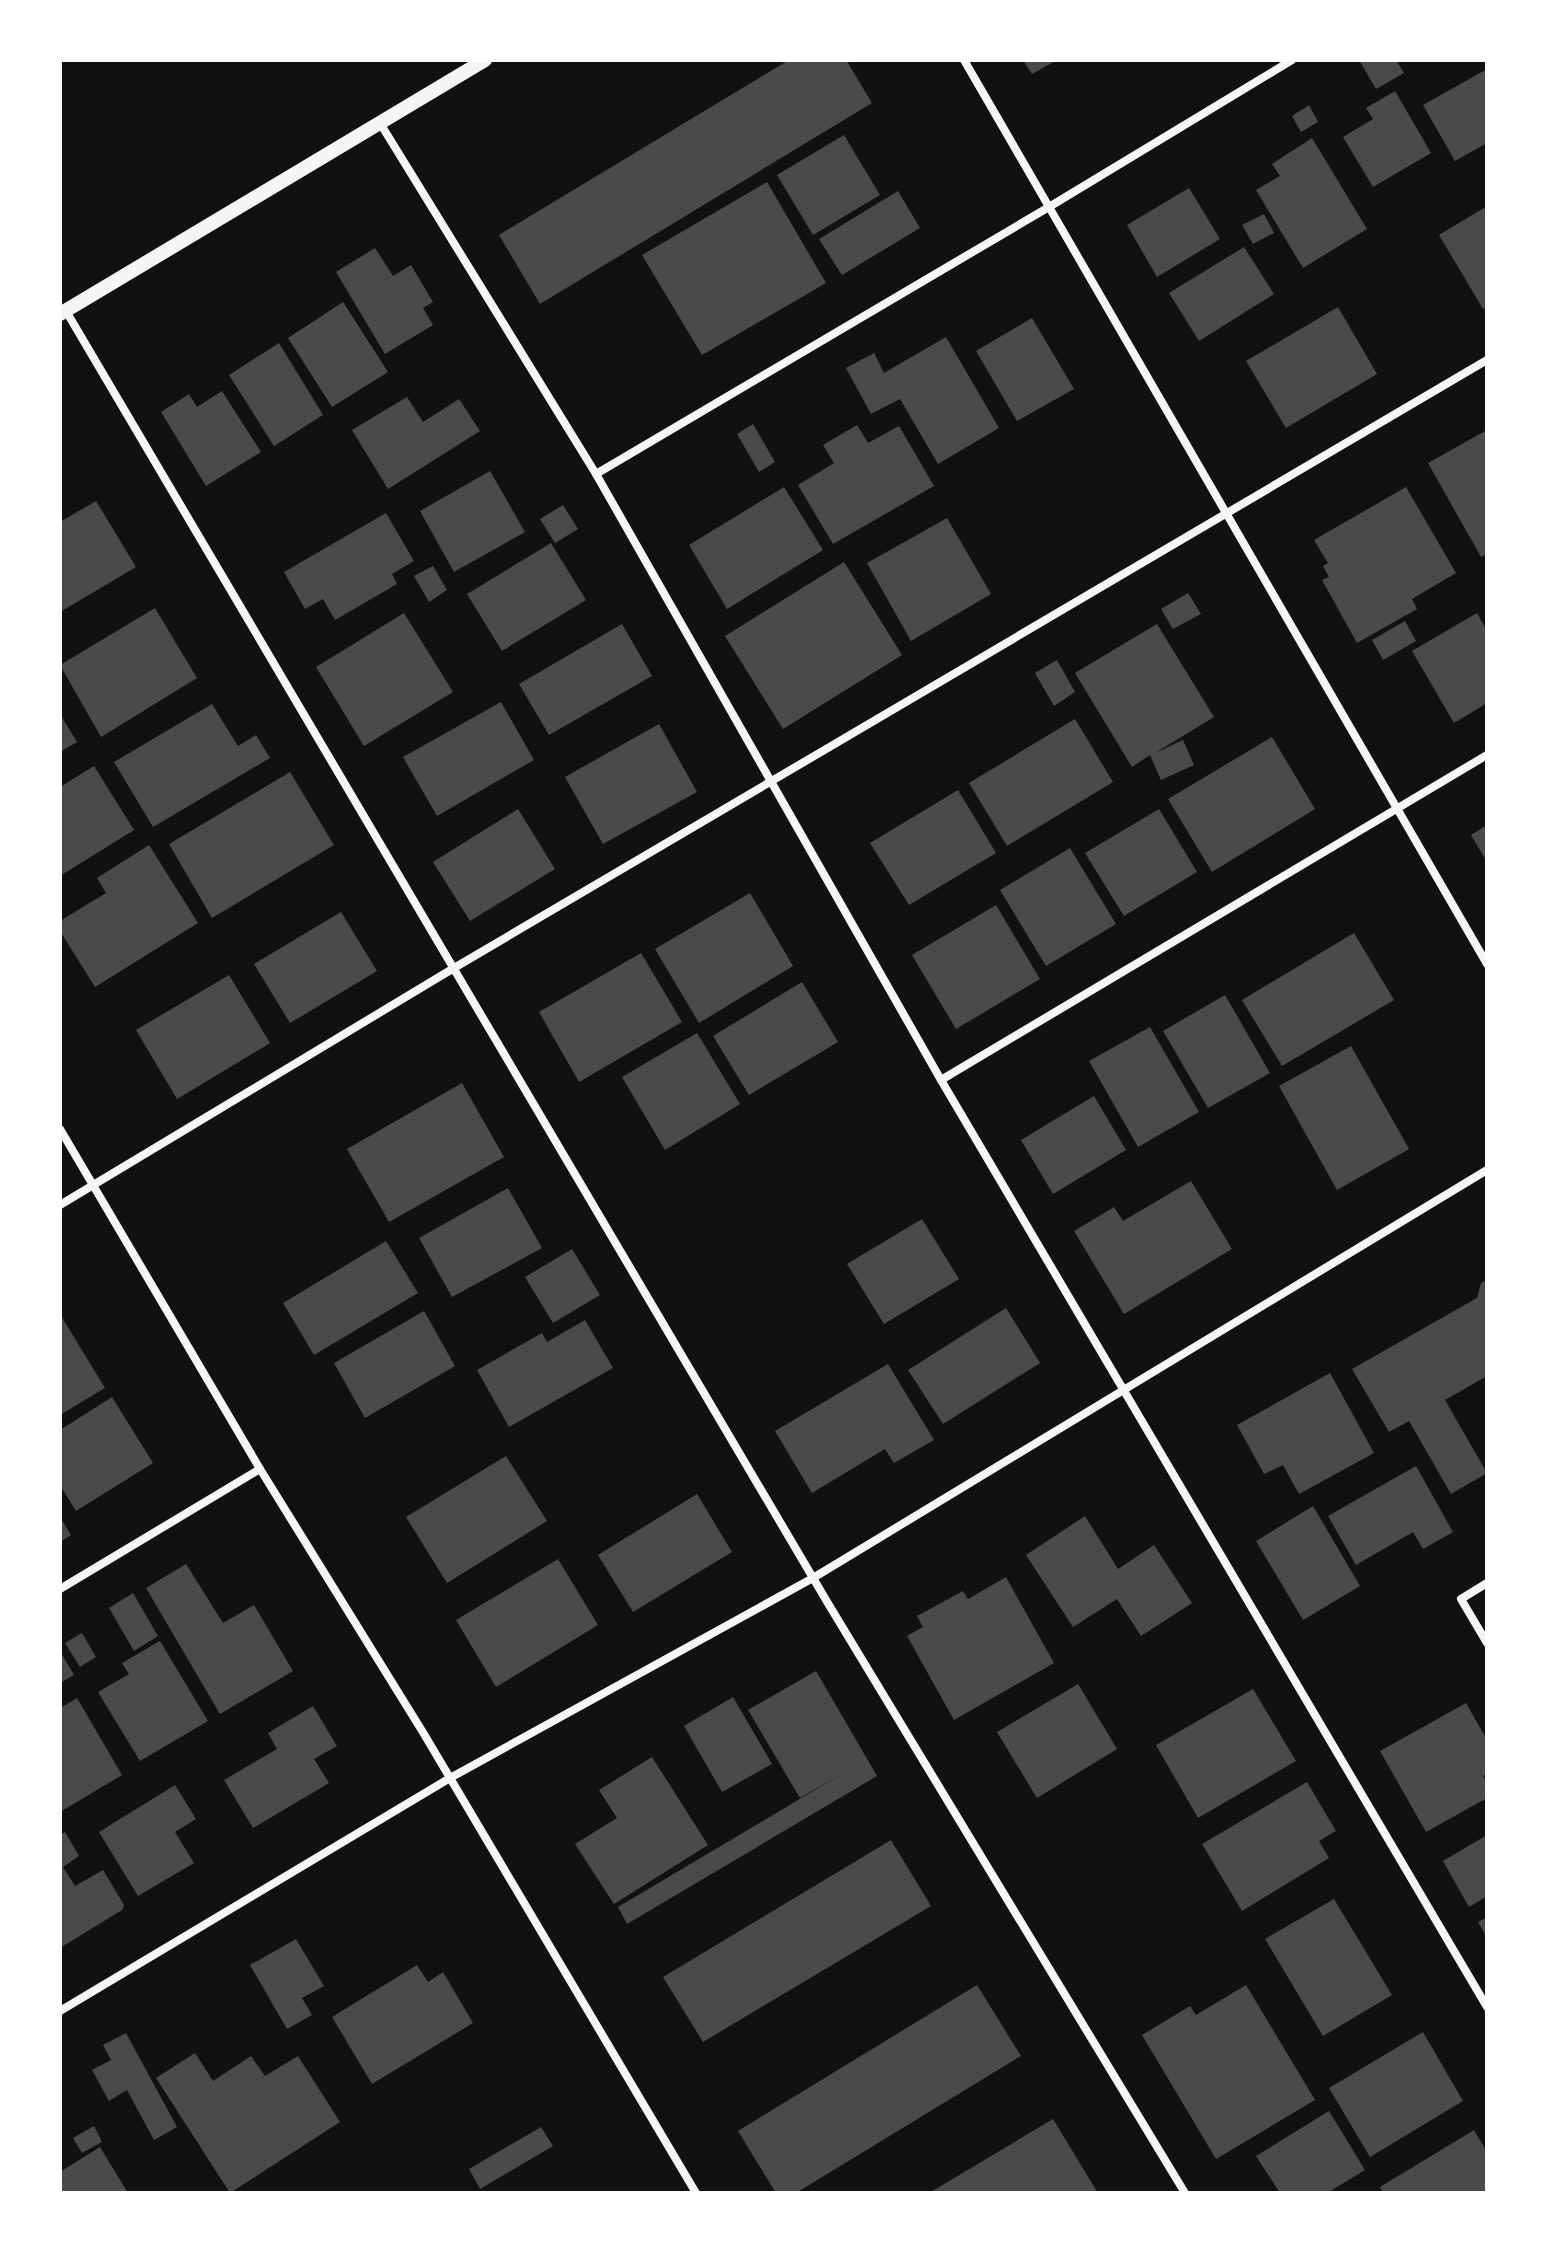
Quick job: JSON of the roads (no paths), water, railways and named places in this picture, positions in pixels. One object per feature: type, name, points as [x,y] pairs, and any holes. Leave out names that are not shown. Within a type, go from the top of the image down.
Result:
[{"type":"street","points":[[485,60],[63,312],[813,1578],[1185,2193]]},
{"type":"street","points":[[964,60],[1487,964]]},
{"type":"street","points":[[596,474],[1292,60]]},
{"type":"street","points":[[380,123],[596,474],[941,1080],[1487,2007]]},
{"type":"street","points":[[60,1205],[454,968],[1487,360]]},
{"type":"street","points":[[941,1080],[1487,755]]},
{"type":"street","points":[[60,1129],[260,1469],[450,1778],[696,2193]]},
{"type":"street","points":[[60,2011],[450,1778],[813,1578],[1487,1170]]},
{"type":"street","points":[[60,1589],[260,1469]]},
{"type":"street","points":[[1487,1583],[1461,1599],[1487,1643]]}]
